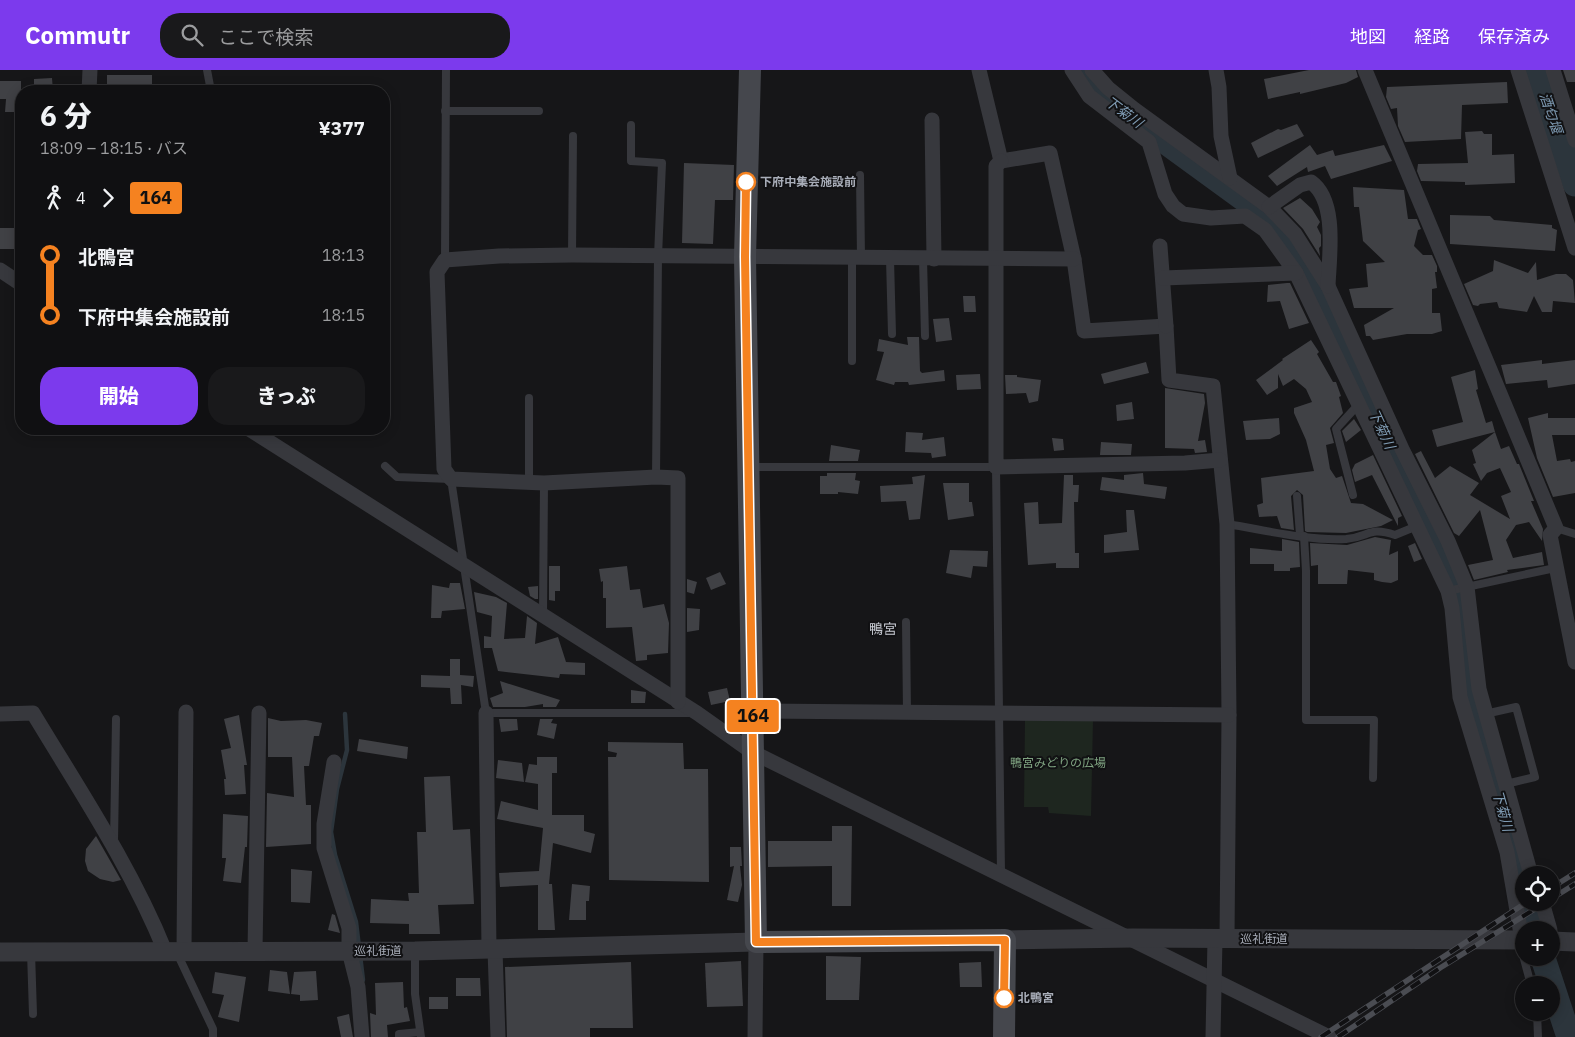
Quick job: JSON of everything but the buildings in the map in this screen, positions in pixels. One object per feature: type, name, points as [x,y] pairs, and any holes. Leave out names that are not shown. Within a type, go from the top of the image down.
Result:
[{"type":"main road","points":[[750,70],[745,257],[756,942],[1005,940],[1004,1037]]},
{"type":"street","points":[[89,85],[90,70]]},
{"type":"street","points":[[979,70],[1001,160]]},
{"type":"street","points":[[1072,70],[1089,96],[1149,142],[1165,194],[1173,206],[1183,214],[1210,218],[1245,216],[1264,230],[1296,273],[1448,591],[1452,608],[1460,696],[1507,852],[1520,921]]},
{"type":"street","points":[[1092,70],[1108,88],[1134,109],[1270,207],[1295,234],[1328,286],[1402,449],[1448,541],[1468,587],[1474,662],[1485,714],[1529,866]]},
{"type":"street","points":[[1216,70],[1220,88],[1221,136],[1230,178]]},
{"type":"street","points":[[1365,70],[1556,528],[1550,535],[1555,568],[1572,634],[1575,662]]},
{"type":"street","points":[[1518,70],[1575,248]]},
{"type":"street","points":[[1553,70],[1575,140]]},
{"type":"street","points":[[928,259],[932,120]]},
{"type":"street","points":[[1166,326],[1084,331],[1074,259],[1050,153],[1001,160],[996,166],[998,260],[996,467],[1220,460]]},
{"type":"street","points":[[1270,207],[1300,185],[1311,182],[1318,187],[1328,210],[1331,235],[1328,286]]},
{"type":"street","points":[[1160,246],[1169,380],[1213,386],[1226,524],[1229,715],[1221,939],[1215,980],[1213,1037]]},
{"type":"street","points":[[678,702],[678,478],[656,477],[536,483],[450,478],[444,470],[437,272],[445,260],[499,256],[572,255],[998,260],[1074,259]]},
{"type":"street","points":[[0,270],[15,280]]},
{"type":"street","points":[[1163,278],[1296,273]]},
{"type":"street","points":[[259,435],[697,713],[752,752],[1133,938],[1329,1037]]},
{"type":"street","points":[[753,711],[1229,715]]},
{"type":"street","points":[[175,951],[186,712]]},
{"type":"street","points":[[486,712],[492,950],[498,1037]]},
{"type":"street","points":[[255,951],[259,713]]},
{"type":"street","points":[[0,714],[33,714],[114,847],[152,920],[175,951]]},
{"type":"street","points":[[334,762],[324,824],[324,848],[349,928],[349,951],[358,987],[362,1037]]},
{"type":"street","name":"巡礼街道","points":[[1005,940],[1133,938],[1515,940]]},
{"type":"street","points":[[1560,941],[1575,942]]},
{"type":"street","points":[[755,1037],[756,942]]},
{"type":"street","name":"巡礼街道","points":[[0,952],[492,950],[756,942]]},
{"type":"lane","points":[[207,70],[211,85]]},
{"type":"lane","points":[[445,260],[446,70]]},
{"type":"lane","points":[[445,111],[539,111]]},
{"type":"lane","points":[[631,125],[631,162],[662,163],[658,256],[656,477]]},
{"type":"lane","points":[[572,255],[573,136]]},
{"type":"lane","points":[[852,361],[860,175]]},
{"type":"lane","points":[[890,259],[892,334]]},
{"type":"lane","points":[[925,336],[928,259]]},
{"type":"lane","points":[[529,398],[536,483],[543,616]]},
{"type":"lane","points":[[1353,494],[1336,429],[1358,404]]},
{"type":"lane","points":[[385,466],[397,477],[450,478],[461,562],[486,712],[697,713]]},
{"type":"lane","points":[[748,467],[996,467],[1001,874]]},
{"type":"lane","points":[[1296,496],[1306,571],[1306,720],[1374,720],[1373,778]]},
{"type":"lane","points":[[1226,524],[1302,536],[1347,539],[1379,530],[1395,535],[1417,526]]},
{"type":"lane","points":[[1556,528],[1575,534]]},
{"type":"lane","points":[[1448,591],[1555,568]]},
{"type":"lane","points":[[906,622],[907,712]]},
{"type":"lane","points":[[1485,714],[1516,707],[1535,777],[1506,784]]},
{"type":"lane","points":[[114,847],[116,719]]},
{"type":"lane","points":[[175,951],[213,1029],[213,1037]]},
{"type":"lane","points":[[399,1037],[399,1034],[421,1034],[415,994],[415,951]]},
{"type":"lane","points":[[31,952],[33,1014]]},
{"type":"lane","points":[[1537,1021],[1538,1037]]},
{"type":"green space","name":"鴨宮みどりの広場","points":[[1025,719],[1093,720],[1091,816],[1049,813],[1048,807],[1024,807]]},
{"type":"waterway","name":"下菊川","points":[[1082,70],[1101,95],[1263,213],[1290,242],[1303,263],[1453,578],[1473,707],[1519,866]]},
{"type":"waterway","name":"酒匂堰","points":[[1537,70],[1575,184]]},
{"type":"waterway","points":[[345,714],[347,750],[337,789],[331,832],[335,855],[356,922],[359,947]]},
{"type":"waterway","name":"下菊川","points":[[1531,911],[1534,921]]},
{"type":"waterway","points":[[360,955],[363,980]]},
{"type":"waterway","name":"下菊川","points":[[1546,966],[1569,1037]]},
{"type":"railway","points":[[1560,882],[1575,873]]},
{"type":"railway","points":[[1560,893],[1575,884]]},
{"type":"railway","points":[[1321,1037],[1515,910]]},
{"type":"railway","points":[[1338,1037],[1440,968],[1532,911]]},
{"type":"bus line","name":"164","points":[[746,182],[745,257],[756,942],[1005,940],[1004,998]]},
{"type":"place","name":"下府中集会施設前","points":[[746,182]]},
{"type":"place","name":"北鴨宮","points":[[1004,998]]},
{"type":"district","name":"鴨宮","points":[[883,629]]}]
